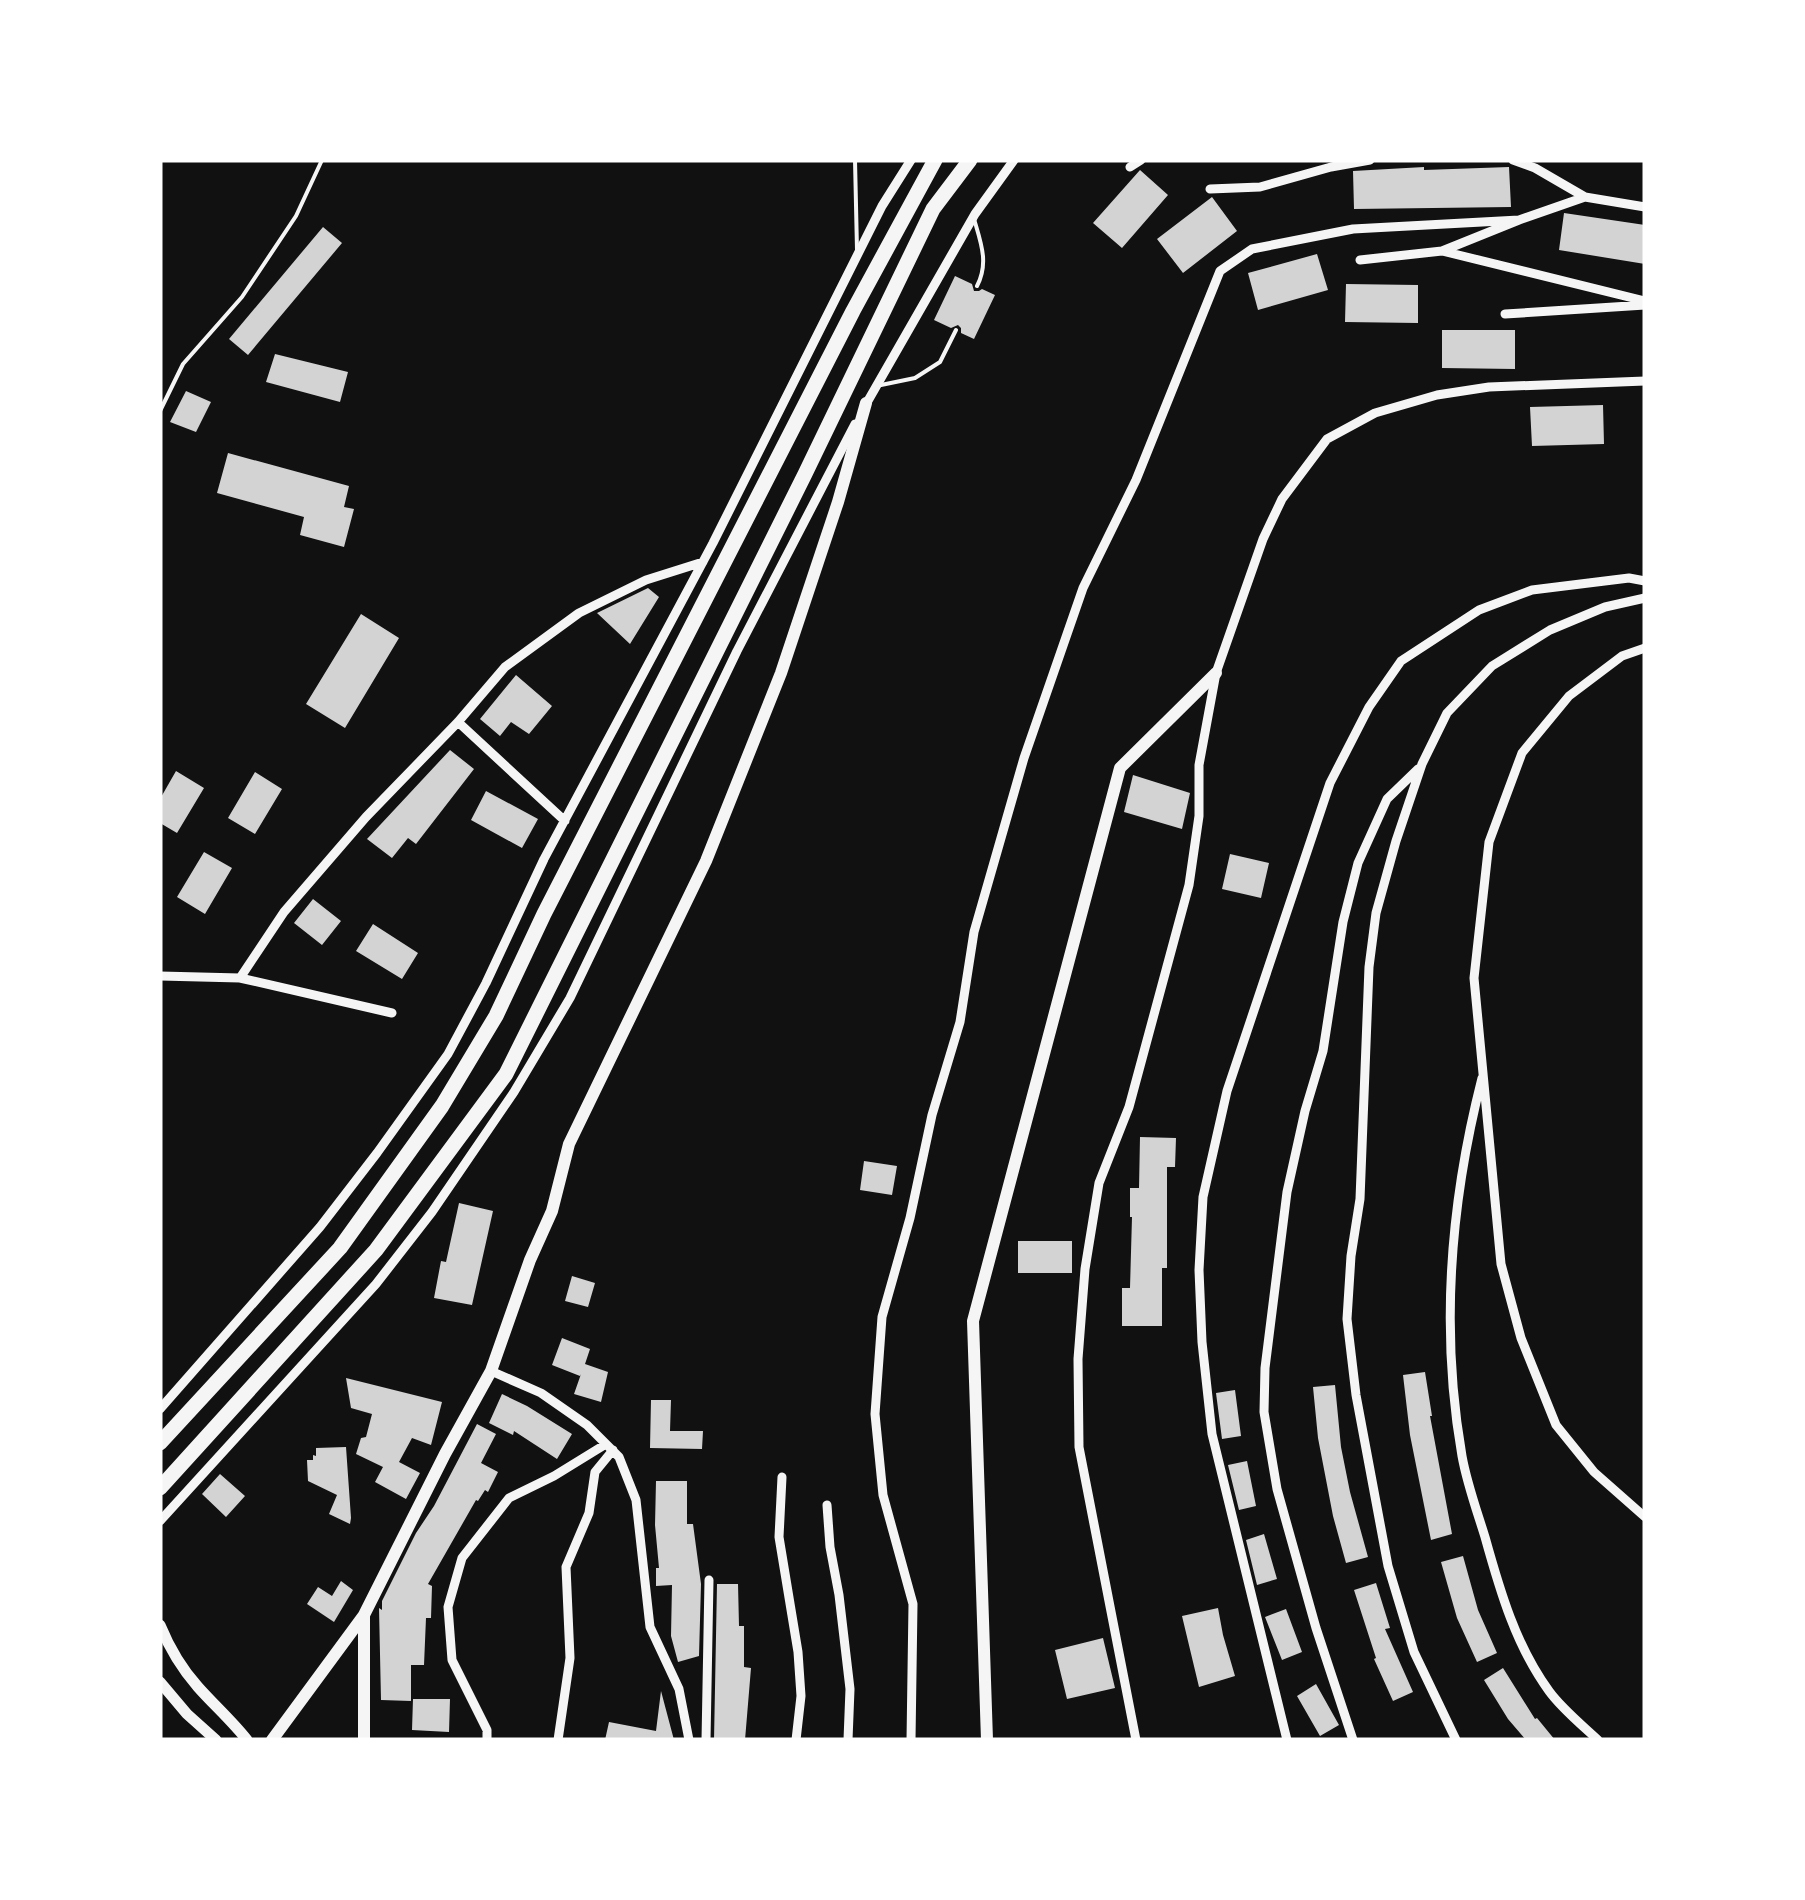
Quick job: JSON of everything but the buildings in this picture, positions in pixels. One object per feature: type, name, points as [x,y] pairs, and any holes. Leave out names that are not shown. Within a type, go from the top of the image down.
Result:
[{"type":"highway","points":[[160,1443],[340,1248],[442,1106],[496,1016],[544,914],[934,160]]},
{"type":"highway","points":[[160,1488],[376,1250],[506,1074],[934,209],[970,160]]},
{"type":"main road","points":[[272,1740],[364,1615],[491,1371],[530,1260],[552,1211],[569,1144],[706,861],[781,672],[866,404]]},
{"type":"main road","points":[[987,1740],[973,1321],[1120,768],[1216,673]]},
{"type":"main road","points":[[364,1615],[364,1740]]},
{"type":"street","points":[[160,1409],[320,1227],[437,1070],[486,983],[544,860],[703,562],[882,206],[910,160]]},
{"type":"street","points":[[160,1520],[376,1284],[432,1212],[514,1092],[570,998],[737,651],[866,404],[974,216],[1014,160]]},
{"type":"street","points":[[1130,168],[1140,160]]},
{"type":"street","points":[[1210,189],[1260,187],[1370,160]]},
{"type":"street","points":[[1513,160],[1585,196],[1645,208]]},
{"type":"street","points":[[1360,260],[1442,250],[1585,196]]},
{"type":"street","points":[[911,1740],[913,1604],[883,1495],[875,1414],[882,1317],[910,1218],[932,1115],[960,1022],[974,932],[1024,758],[1083,588],[1136,480],[1220,271],[1252,249],[1354,229],[1519,220]]},
{"type":"street","points":[[1442,250],[1645,303]]},
{"type":"street","points":[[1505,314],[1645,303]]},
{"type":"street","points":[[1136,1740],[1078,1447],[1078,1358],[1085,1269],[1099,1183],[1129,1108],[1189,885],[1199,816],[1198,765],[1216,673],[1263,539],[1282,499],[1327,439],[1375,413],[1437,395],[1488,387],[1645,381]]},
{"type":"street","points":[[240,978],[284,912],[505,667],[578,613],[646,580],[703,562]]},
{"type":"street","points":[[1287,1740],[1212,1434],[1202,1342],[1199,1270],[1203,1198],[1228,1092],[1330,783],[1369,707],[1401,661],[1480,610],[1532,590],[1630,578],[1645,582]]},
{"type":"street","points":[[1456,1740],[1414,1652],[1388,1566],[1356,1394],[1347,1319],[1360,1199],[1369,967],[1376,913],[1422,764],[1447,714],[1492,666],[1550,630],[1605,607],[1645,598]]},
{"type":"street","points":[[1645,648],[1622,656],[1569,696],[1522,753],[1489,842],[1474,978],[1500,1264],[1522,1338],[1556,1424],[1594,1472],[1645,1517]]},
{"type":"street","points":[[458,722],[565,821]]},
{"type":"street","points":[[1352,1740],[1277,1489],[1264,1412],[1264,1368],[1287,1192],[1323,1051],[1343,922],[1354,878],[1387,800],[1422,764]]},
{"type":"street","points":[[160,976],[240,978],[392,1013]]},
{"type":"street","points":[[1484,1071],[1468,1129],[1454,1227],[1449,1306],[1452,1385],[1463,1461],[1515,1632],[1550,1693],[1598,1740]]},
{"type":"street","points":[[491,1371],[541,1393],[586,1425],[620,1457],[636,1500],[650,1627],[679,1689],[689,1740]]},
{"type":"street","points":[[487,1740],[486,1730],[452,1660],[448,1607],[462,1558],[509,1498],[610,1447]]},
{"type":"street","points":[[558,1740],[570,1658],[566,1567],[589,1513],[595,1472],[610,1447]]},
{"type":"street","points":[[782,1477],[779,1537],[798,1652],[796,1740]]},
{"type":"street","points":[[827,1505],[850,1690],[848,1740]]},
{"type":"street","points":[[706,1740],[709,1580]]},
{"type":"street","points":[[160,1625],[168,1645],[196,1685],[248,1740]]},
{"type":"street","points":[[160,1682],[216,1740]]},
{"type":"lane","points":[[160,411],[183,364],[242,297],[296,216],[322,160]]},
{"type":"lane","points":[[856,160],[856,257]]},
{"type":"lane","points":[[974,216],[984,254],[977,286]]},
{"type":"lane","points":[[876,386],[915,378],[940,362],[956,330]]}]
